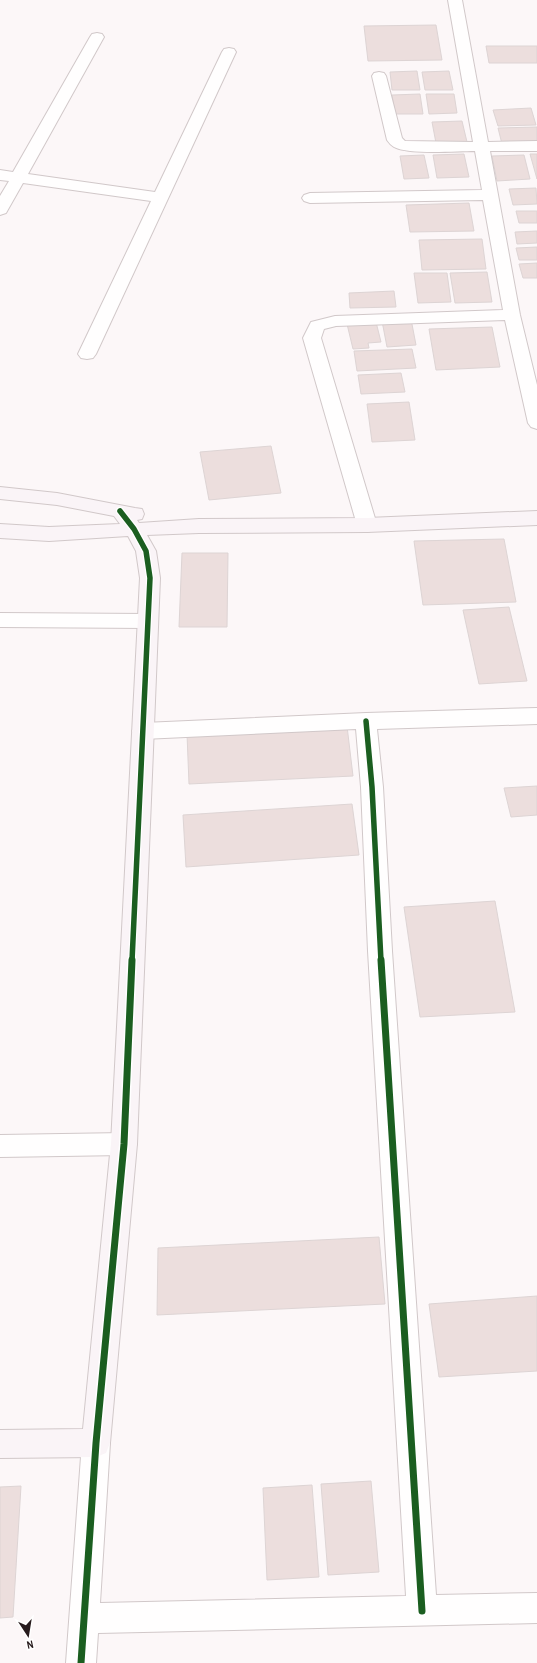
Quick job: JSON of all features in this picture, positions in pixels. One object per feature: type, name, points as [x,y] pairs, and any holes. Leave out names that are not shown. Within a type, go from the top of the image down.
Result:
[{"type":"street","points":[[455,0],[512,315],[537,423]]},
{"type":"street","points":[[0,210],[98,37]]},
{"type":"street","points":[[87,354],[229,52]]},
{"type":"street","points":[[380,76],[395,140],[400,144],[408,146],[537,146]]},
{"type":"street","points":[[0,174],[160,197]]},
{"type":"street","points":[[310,198],[490,195]]},
{"type":"street","points":[[367,525],[312,338],[317,326],[335,321],[512,315]]},
{"type":"street","points":[[0,492],[57,499],[199,526]]},
{"type":"street","points":[[81,1663],[96,1443],[124,1144],[150,578],[146,551],[134,530],[120,511]]},
{"type":"street","points":[[0,531],[49,534],[199,526],[367,525],[537,518]]},
{"type":"street","points":[[0,620],[148,620]]},
{"type":"street","points":[[143,731],[366,721],[537,716]]},
{"type":"street","points":[[366,721],[372,787],[380,951],[422,1611]]},
{"type":"street","points":[[0,1146],[124,1144]]},
{"type":"street","points":[[0,1444],[96,1443]]},
{"type":"street","points":[[84,1618],[537,1608]]},
{"type":"building","points":[[436,25],[442,60],[368,61],[364,26]]},
{"type":"building","points":[[486,46],[537,46],[537,63],[489,63]]},
{"type":"building","points":[[417,71],[420,90],[392,90],[390,72]]},
{"type":"building","points":[[449,71],[453,90],[425,90],[422,72]]},
{"type":"building","points":[[420,94],[423,114],[395,114],[392,95]]},
{"type":"building","points":[[426,94],[454,94],[457,113],[429,114]]},
{"type":"building","points":[[531,108],[536,125],[498,126],[493,110]]},
{"type":"building","points":[[462,121],[467,142],[436,143],[432,122]]},
{"type":"building","points":[[537,127],[537,143],[502,144],[498,128]]},
{"type":"building","points":[[464,154],[469,177],[437,178],[433,155]]},
{"type":"building","points":[[530,154],[537,154],[537,179]]},
{"type":"building","points":[[424,155],[429,178],[404,179],[400,156]]},
{"type":"building","points":[[524,155],[530,179],[497,181],[492,156]]},
{"type":"building","points":[[536,188],[537,204],[513,205],[509,189]]},
{"type":"building","points":[[469,203],[474,231],[410,232],[406,205]]},
{"type":"building","points":[[516,211],[537,211],[537,223],[519,223]]},
{"type":"building","points":[[537,231],[537,243],[517,244],[515,232]]},
{"type":"building","points":[[482,239],[486,269],[422,270],[419,240]]},
{"type":"building","points":[[537,247],[537,260],[519,260],[516,248]]},
{"type":"building","points":[[537,263],[537,278],[523,278],[519,264]]},
{"type":"building","points":[[487,272],[492,302],[455,303],[450,273]]},
{"type":"building","points":[[414,273],[447,273],[451,302],[418,303]]},
{"type":"building","points":[[394,291],[396,307],[350,308],[349,293]]},
{"type":"building","points":[[411,319],[416,345],[387,347],[382,321]]},
{"type":"building","points":[[376,322],[381,342],[368,343],[369,348],[353,349],[347,324]]},
{"type":"building","points":[[492,327],[500,367],[436,370],[429,329]]},
{"type":"building","points":[[412,349],[416,368],[357,371],[354,351]]},
{"type":"building","points":[[401,373],[405,392],[361,394],[358,375]]},
{"type":"building","points":[[409,402],[415,440],[372,442],[367,404]]},
{"type":"building","points":[[271,446],[281,493],[209,500],[200,452]]},
{"type":"building","points":[[504,539],[516,602],[423,605],[414,541]]},
{"type":"building","points":[[182,553],[228,553],[227,627],[179,627]]},
{"type":"building","points":[[509,607],[527,681],[479,684],[463,610]]},
{"type":"building","points":[[347,726],[353,776],[189,784],[187,734]]},
{"type":"building","points":[[537,786],[537,815],[511,817],[504,788]]},
{"type":"building","points":[[352,804],[359,855],[186,867],[183,815]]},
{"type":"building","points":[[495,901],[515,1012],[420,1017],[404,907]]},
{"type":"building","points":[[379,1237],[385,1304],[157,1315],[158,1248]]},
{"type":"building","points":[[537,1296],[537,1371],[439,1377],[429,1304]]},
{"type":"building","points":[[371,1481],[379,1572],[328,1575],[321,1484]]},
{"type":"building","points":[[312,1485],[319,1577],[267,1580],[263,1488]]},
{"type":"building","points":[[21,1486],[13,1617],[0,1618],[0,1487]]},
{"type":"cycle path","points":[[81,1663],[96,1443],[124,1144],[150,578],[146,551],[134,529],[120,511]]},
{"type":"cycle path","points":[[366,721],[372,787],[380,951],[422,1611]]}]
